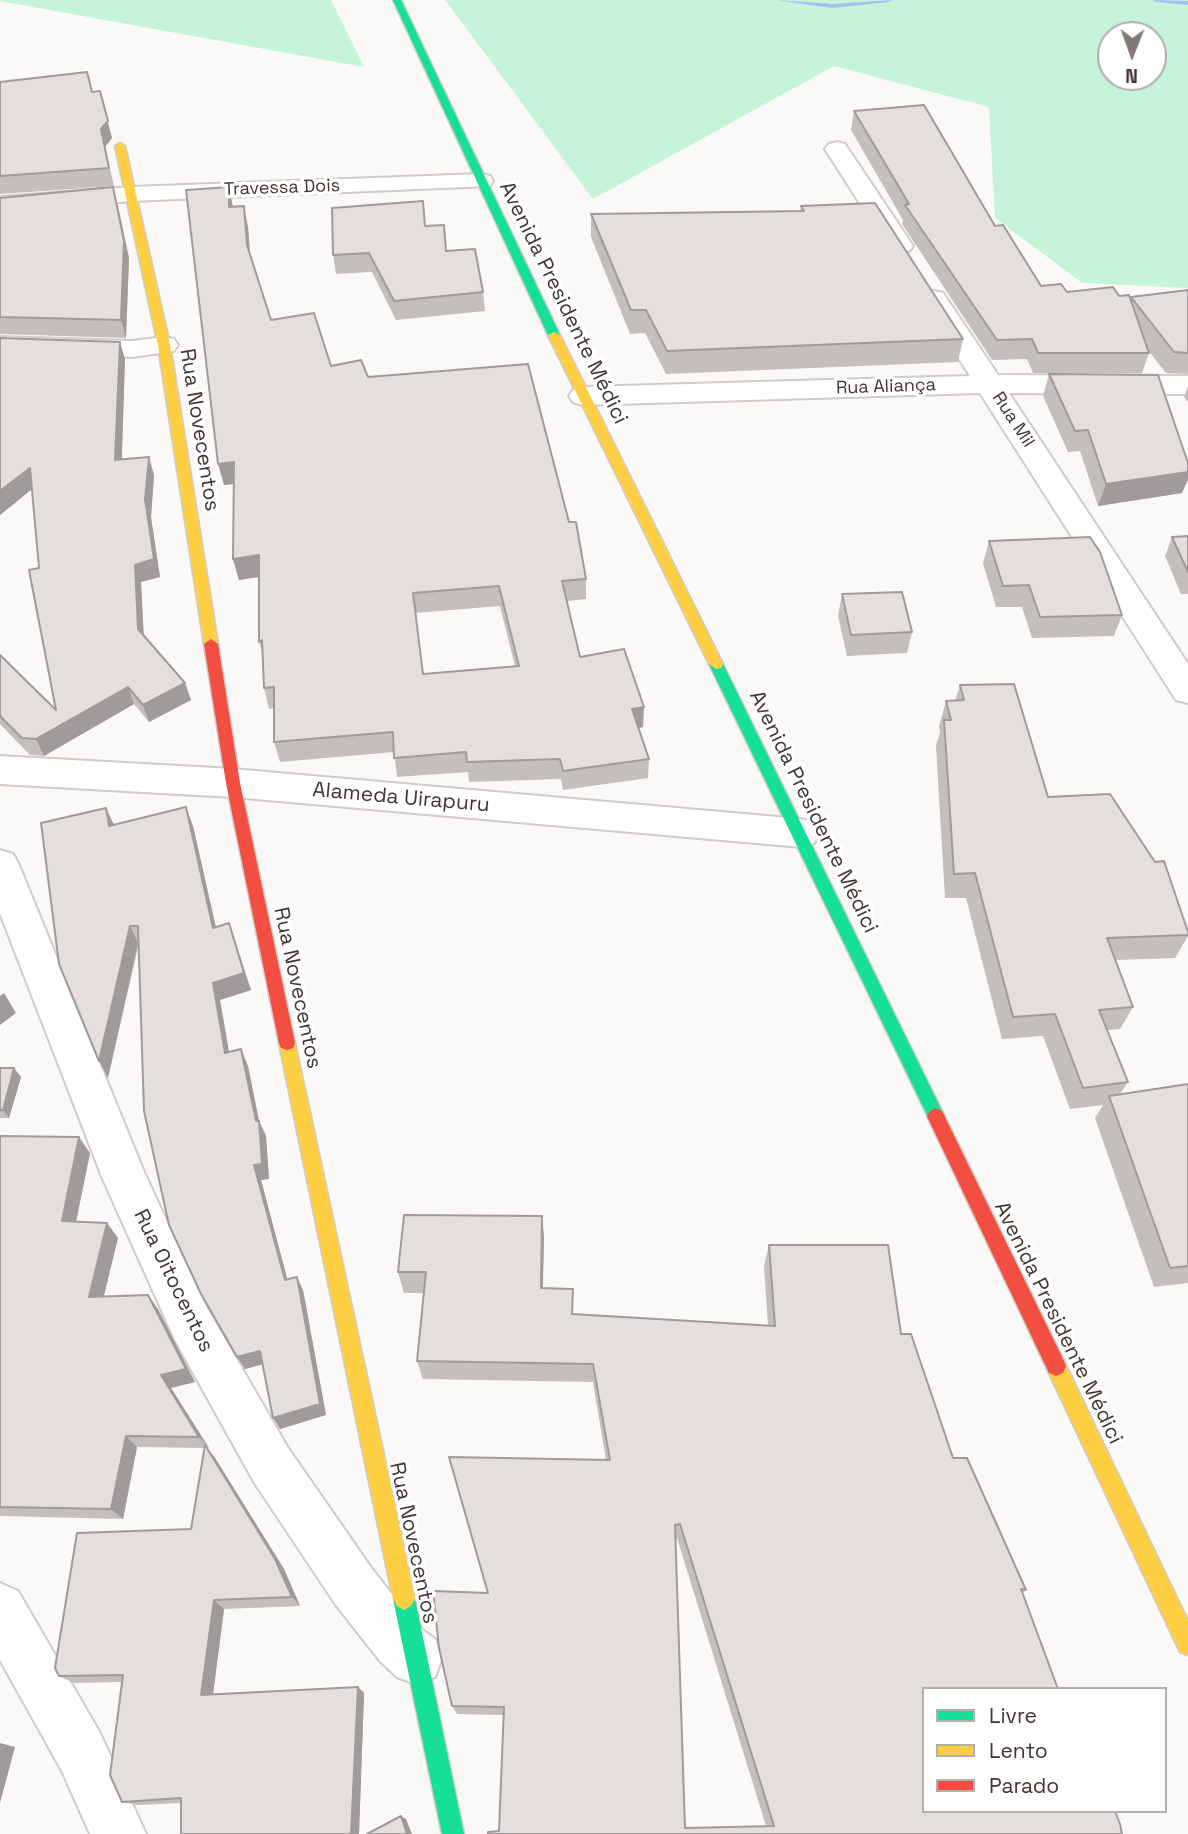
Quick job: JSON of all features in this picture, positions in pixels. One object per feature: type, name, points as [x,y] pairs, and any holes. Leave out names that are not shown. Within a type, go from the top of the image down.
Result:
[{"type":"main road","name":"Avenida Presidente Médici","points":[[397,0],[583,396],[801,833],[1188,1644]]},
{"type":"main road","name":"Rua Novecentos","points":[[120,146],[164,345],[233,783],[453,1834]]},
{"type":"street","name":"Rua Mil","points":[[837,149],[1188,691]]},
{"type":"street","name":"Travessa Dois","points":[[0,205],[131,194],[481,181]]},
{"type":"street","points":[[0,345],[132,349],[164,345]]},
{"type":"street","name":"Rua Aliança","points":[[583,396],[989,384],[1188,385]]},
{"type":"street","name":"Alameda Uirapuru","points":[[0,770],[233,783],[801,833]]},
{"type":"street","name":"Rua Oitocentos","points":[[0,865],[124,1177],[191,1324],[278,1476],[354,1587],[398,1643],[416,1658]]},
{"type":"street","points":[[0,1609],[81,1752],[118,1834]]},
{"type":"green space","points":[[331,0],[364,67],[0,1]]},
{"type":"green space","points":[[445,0],[1188,0],[1188,288],[1082,283],[995,218],[989,107],[834,66],[593,199]]},
{"type":"building","points":[[87,72],[92,92],[100,91],[108,121],[101,129],[109,168],[0,176],[0,82]]},
{"type":"building","points":[[924,105],[995,226],[1003,225],[1041,286],[1061,284],[1067,292],[1113,287],[1119,296],[1129,295],[1149,353],[1038,353],[1032,339],[997,340],[905,205],[909,204],[854,111]]},
{"type":"building","points":[[113,187],[124,241],[121,320],[0,317],[0,198]]},
{"type":"building","points":[[229,187],[229,207],[244,206],[247,245],[271,320],[314,313],[331,366],[361,360],[368,377],[528,364],[569,522],[576,522],[586,579],[562,581],[580,657],[624,649],[644,707],[632,709],[649,759],[563,771],[560,759],[467,762],[466,752],[394,758],[393,732],[274,742],[274,687],[264,688],[262,640],[259,642],[259,555],[233,559],[234,462],[218,464],[186,190]],"holes":[[[499,586],[519,666],[423,674],[413,593]]]},
{"type":"building","points":[[423,201],[425,226],[444,225],[446,251],[475,249],[483,292],[394,301],[369,253],[333,255],[332,208]]},
{"type":"building","points":[[875,203],[963,339],[667,351],[646,310],[631,310],[591,214],[804,211],[801,206]]},
{"type":"building","points":[[1188,290],[1188,353],[1174,352],[1131,297]]},
{"type":"building","points":[[0,338],[120,342],[115,460],[149,457],[145,499],[154,559],[135,565],[138,629],[185,683],[143,705],[128,687],[36,739],[22,738],[0,716],[0,655],[56,710],[29,570],[39,568],[30,468],[0,491]]},
{"type":"building","points":[[1049,374],[1158,375],[1188,463],[1188,472],[1106,484],[1088,430],[1075,431]]},
{"type":"building","points":[[1188,536],[1188,572],[1172,537]]},
{"type":"building","points":[[1090,537],[1100,552],[1122,615],[1040,617],[1029,585],[1003,586],[989,541]]},
{"type":"building","points":[[902,592],[912,632],[851,635],[842,594]]},
{"type":"building","points":[[1014,684],[1048,797],[1110,794],[1155,862],[1164,861],[1188,932],[1188,935],[1107,938],[1133,1007],[1099,1010],[1128,1082],[1083,1088],[1055,1014],[1013,1017],[975,873],[954,874],[944,720],[951,720],[946,701],[964,700],[960,685]]},
{"type":"building","points":[[186,807],[213,928],[229,923],[244,973],[213,983],[225,1053],[241,1049],[256,1121],[259,1121],[262,1164],[254,1165],[285,1280],[297,1277],[320,1404],[273,1418],[260,1351],[237,1357],[201,1294],[169,1225],[144,1111],[138,926],[130,926],[99,1061],[59,964],[41,823],[106,808],[109,826]]},
{"type":"building","points":[[0,1068],[14,1068],[3,1110],[0,1110]]},
{"type":"building","points":[[1188,1084],[1188,1266],[1170,1268],[1109,1096]]},
{"type":"building","points":[[0,1136],[79,1137],[62,1221],[107,1223],[89,1297],[148,1295],[186,1369],[161,1375],[199,1437],[126,1436],[111,1509],[0,1507]]},
{"type":"building","points":[[404,1215],[542,1216],[541,1288],[573,1289],[572,1314],[775,1326],[769,1245],[888,1245],[901,1334],[911,1334],[953,1458],[967,1458],[1026,1590],[1021,1589],[1057,1687],[922,1687],[922,1813],[1116,1813],[1122,1834],[488,1834],[499,1831],[504,1707],[452,1706],[439,1648],[433,1591],[488,1593],[449,1457],[610,1460],[593,1364],[417,1361],[426,1272],[398,1272]],"holes":[[[680,1524],[774,1826],[685,1828],[675,1525]]]},
{"type":"building","points":[[205,1445],[275,1559],[292,1597],[214,1600],[201,1695],[358,1687],[351,1834],[181,1834],[181,1798],[122,1802],[110,1775],[123,1675],[59,1676],[55,1668],[77,1533],[191,1529]]},
{"type":"building","points":[[401,1816],[407,1834],[367,1834]]},
{"type":"waterway","points":[[780,0],[832,6],[889,0]]},
{"type":"waterway","points":[[1157,0],[1188,3]]},
{"type":"traffic: fast","points":[[397,0],[554,335]]},
{"type":"traffic: fast","points":[[716,664],[936,1116]]},
{"type":"traffic: fast","points":[[404,1599],[453,1834]]},
{"type":"traffic: slow","points":[[120,146],[164,345],[211,644]]},
{"type":"traffic: slow","points":[[554,335],[716,664]]},
{"type":"traffic: slow","points":[[287,1043],[404,1599]]},
{"type":"traffic: slow","points":[[1056,1366],[1188,1644]]},
{"type":"traffic: jam","points":[[211,644],[233,783],[287,1043]]},
{"type":"traffic: jam","points":[[936,1116],[1056,1366]]}]
